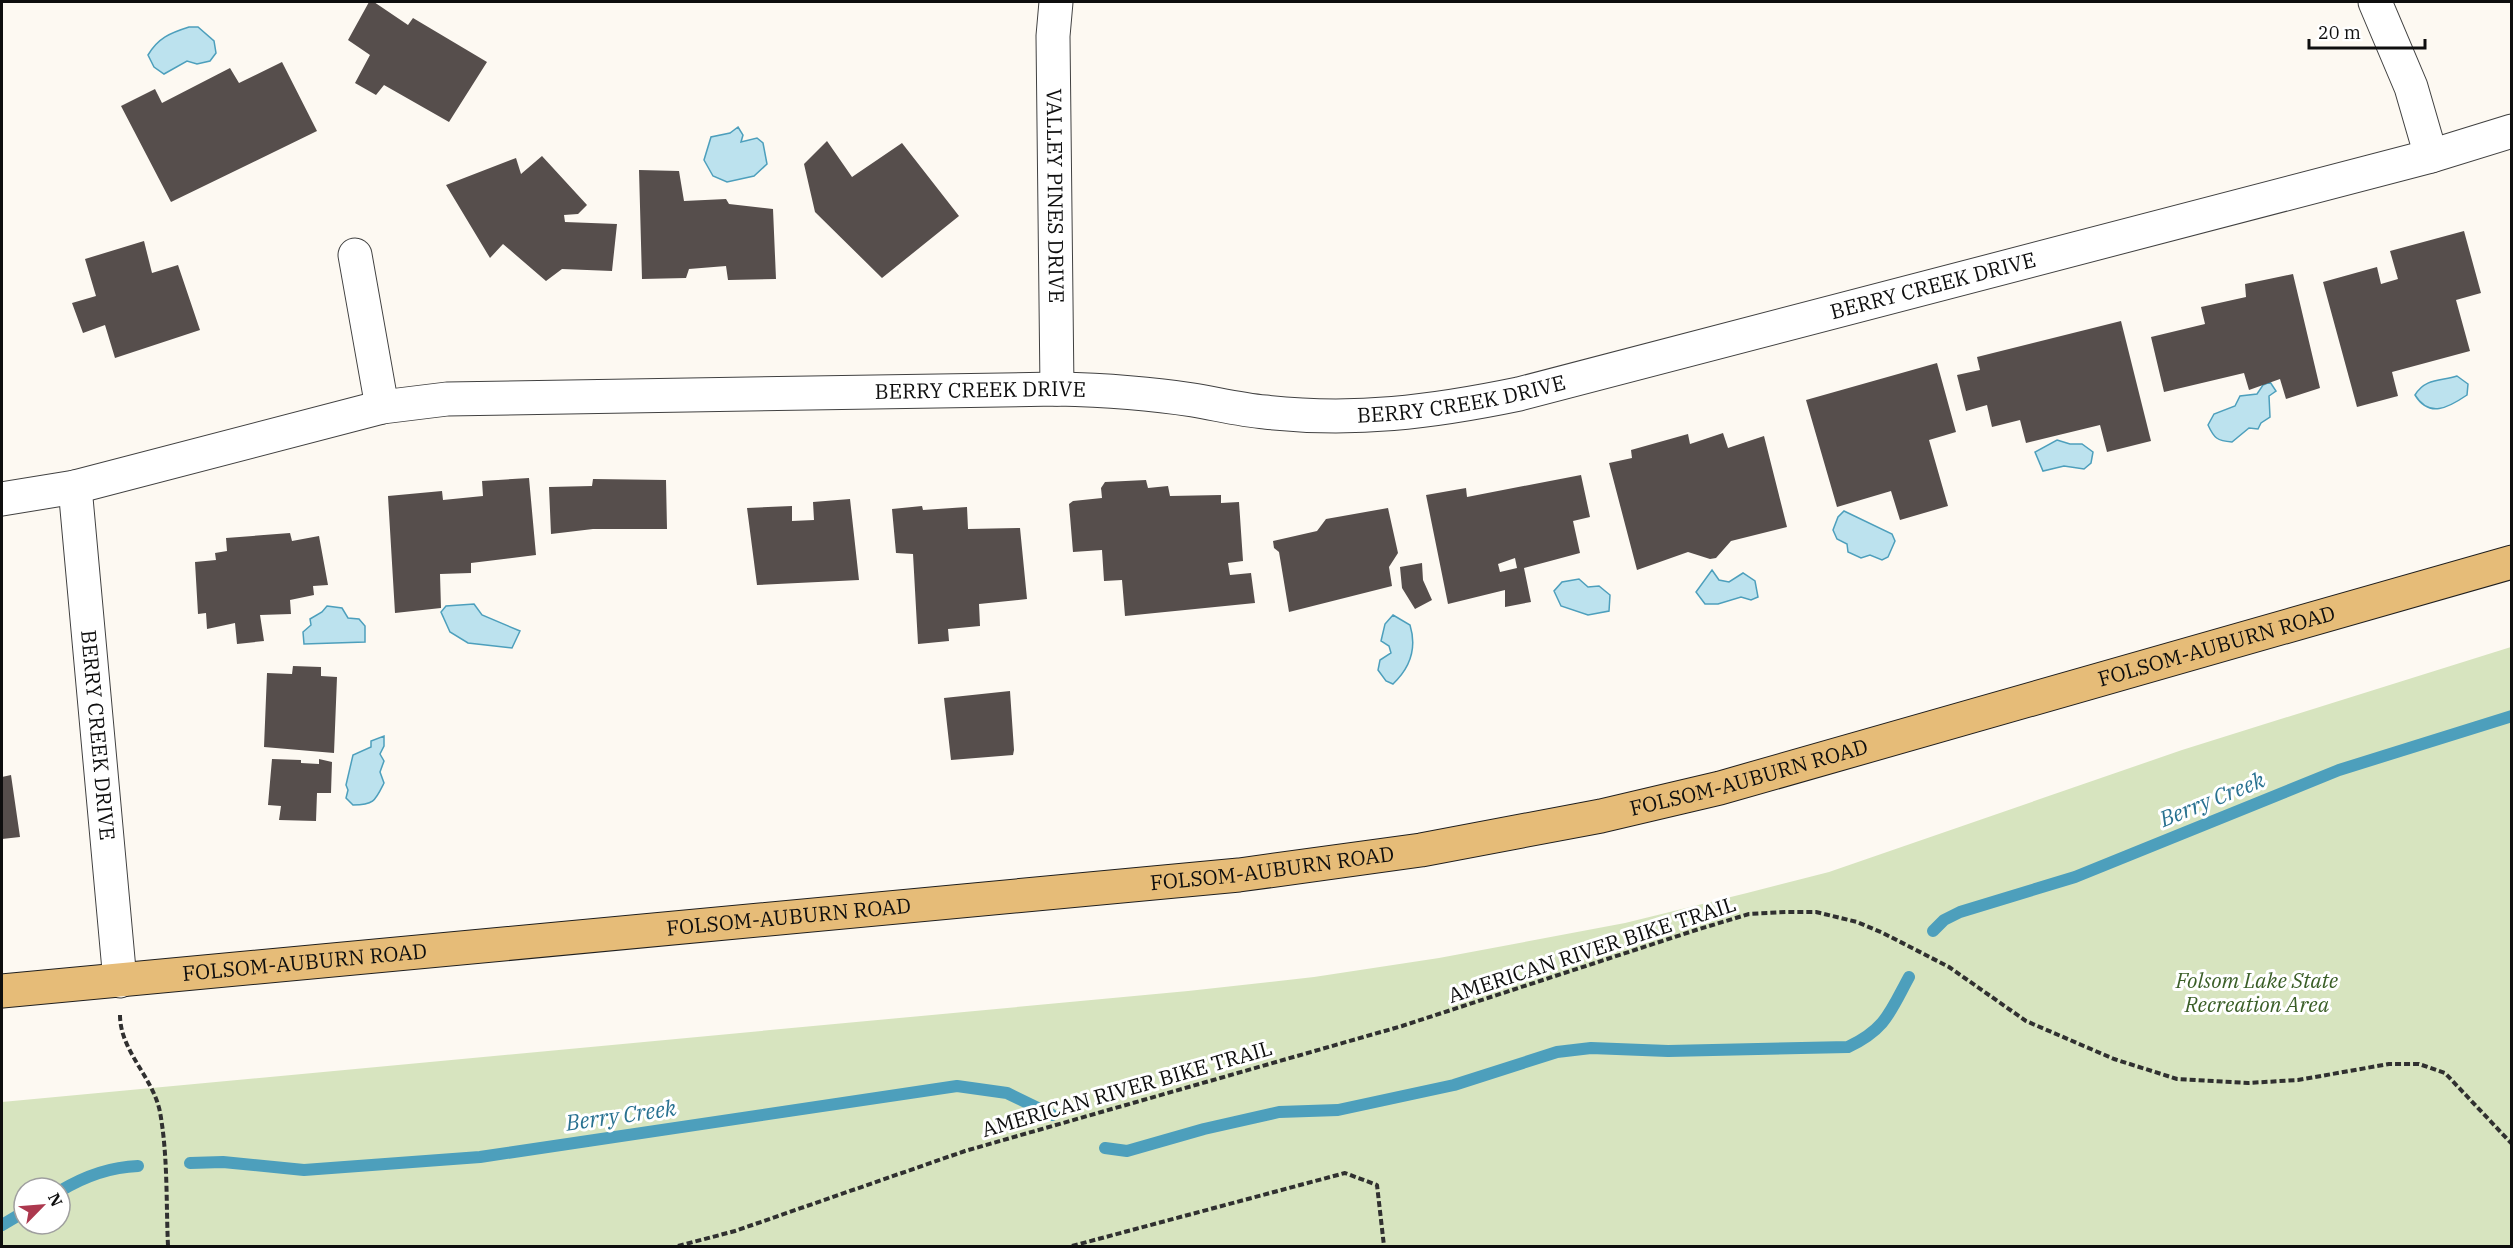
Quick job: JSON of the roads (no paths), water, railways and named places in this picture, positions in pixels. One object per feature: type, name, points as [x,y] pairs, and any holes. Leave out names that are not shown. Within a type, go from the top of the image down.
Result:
[{"type":"main road","name":"FOLSOM-AUBURN ROAD","points":[[2,991],[1227,876],[1421,850],[1601,816],[1720,788],[2511,562]]},
{"type":"street","name":"VALLEY PINES DRIVE","points":[[1056,2],[1053,36],[1057,389]]},
{"type":"street","points":[[2375,2],[2411,87],[2431,156]]},
{"type":"street","name":"BERRY CREEK DRIVE","points":[[2,499],[75,488],[382,407],[447,399],[1057,389],[1120,391],[1265,412],[1338,416],[1375,416],[1448,408],[1519,394],[2431,156],[2511,131]]},
{"type":"street","points":[[355,255],[382,407]]},
{"type":"street","name":"BERRY CREEK DRIVE","points":[[75,488],[120,981]]},
{"type":"water","points":[[189,27],[198,27],[214,41],[216,53],[210,61],[197,64],[187,61],[164,74],[154,67],[148,55],[165,37]]},
{"type":"water","points":[[738,127],[743,135],[741,142],[757,138],[763,143],[767,164],[754,176],[727,182],[713,176],[704,160],[711,137],[730,133]]},
{"type":"water","points":[[2457,376],[2468,384],[2467,395],[2453,404],[2433,409],[2426,407],[2415,395],[2428,383]]},
{"type":"water","points":[[2270,382],[2276,391],[2269,396],[2270,417],[2261,423],[2258,429],[2249,428],[2232,442],[2219,440],[2214,436],[2208,425],[2214,414],[2235,406],[2240,396],[2257,394],[2263,385]]},
{"type":"water","points":[[2057,440],[2070,444],[2082,444],[2093,452],[2091,463],[2084,469],[2064,466],[2043,471],[2035,452]]},
{"type":"water","points":[[1844,511],[1892,534],[1895,541],[1888,557],[1882,560],[1870,555],[1861,558],[1848,552],[1847,544],[1837,539],[1833,530],[1838,517]]},
{"type":"water","points":[[1712,570],[1719,580],[1729,582],[1743,573],[1755,581],[1758,597],[1751,600],[1741,597],[1718,604],[1705,604],[1696,592]]},
{"type":"water","points":[[1579,579],[1588,587],[1599,586],[1610,595],[1609,611],[1588,615],[1561,606],[1554,591],[1562,582]]},
{"type":"water","points":[[474,604],[482,615],[520,631],[512,648],[468,643],[450,632],[441,612],[446,606]]},
{"type":"water","points":[[327,606],[342,608],[348,618],[359,619],[365,626],[365,642],[304,644],[303,632],[311,625],[310,619]]},
{"type":"water","points":[[1393,615],[1410,625],[1413,642],[1408,664],[1393,684],[1386,681],[1378,670],[1380,660],[1391,653],[1389,646],[1381,641],[1385,624]]},
{"type":"water","points":[[384,736],[384,746],[380,754],[384,761],[380,772],[384,783],[373,801],[353,805],[346,798],[348,790],[346,785],[353,755],[371,747],[371,741]]},
{"type":"waterway","name":"Berry Creek","points":[[1933,931],[1944,920],[1960,912],[2075,877],[2339,770],[2512,716]]},
{"type":"waterway","points":[[1105,1148],[1127,1151],[1204,1129],[1279,1112],[1338,1110],[1454,1085],[1557,1052],[1591,1048],[1668,1051],[1848,1047],[1871,1033],[1886,1018],[1909,977]]},
{"type":"waterway","name":"Berry Creek","points":[[190,1163],[223,1162],[304,1170],[480,1157],[957,1086],[1007,1093],[1052,1115]]},
{"type":"waterway","name":"Berry Creek","points":[[72,1185],[98,1173],[138,1166]]},
{"type":"waterway","name":"Berry Creek","points":[[2,1225],[12,1219]]},
{"type":"park label","name":"Folsom Lake State Recreation Area","points":[[2257,993]]}]
